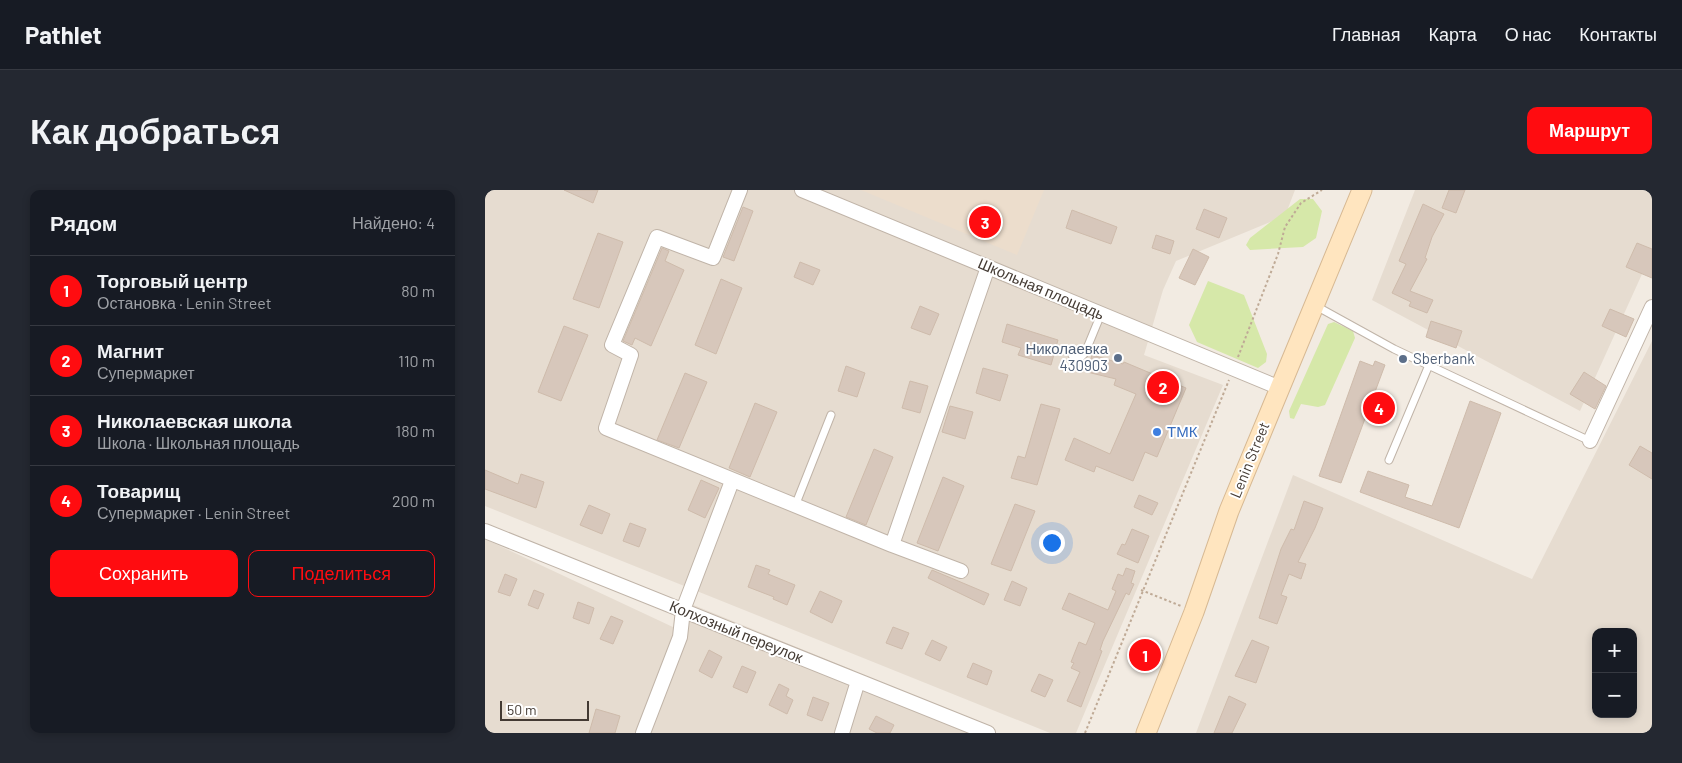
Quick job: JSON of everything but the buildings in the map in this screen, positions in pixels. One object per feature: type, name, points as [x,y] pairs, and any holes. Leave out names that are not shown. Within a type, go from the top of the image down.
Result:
[{"type":"main road","name":"Lenin Street","points":[[1146,733],[1195,612],[1229,511],[1362,190]]},
{"type":"street","points":[[740,190],[713,258],[657,237],[612,345],[631,355],[606,428],[795,506],[961,571]]},
{"type":"street","name":"Школьная площадь","points":[[802,190],[1280,388]]},
{"type":"street","points":[[893,545],[988,267]]},
{"type":"street","points":[[1590,441],[1652,307]]},
{"type":"street","points":[[643,733],[679,638],[683,610],[733,481]]},
{"type":"street","name":"Колхозный переулок","points":[[485,531],[988,733]]},
{"type":"street","points":[[842,733],[858,681]]},
{"type":"lane","points":[[1313,305],[1429,365],[1590,441]]},
{"type":"lane","points":[[1072,355],[1081,357],[1085,353],[1101,314]]},
{"type":"lane","points":[[1389,460],[1429,365]]},
{"type":"lane","points":[[795,506],[831,415]]},
{"type":"path","points":[[1085,733],[1141,590],[1233,369],[1278,254],[1285,226],[1301,203],[1322,190]]},
{"type":"path","points":[[1141,590],[1195,612]]},
{"type":"shaded area","points":[[485,190],[1295,190],[1285,216],[1176,261],[1163,290],[1144,355],[1223,385],[1076,733],[1050,733],[485,506]]},
{"type":"shaded area","points":[[861,190],[1044,190],[1017,255]]},
{"type":"shaded area","points":[[1415,190],[1652,190],[1652,252],[1580,411],[1372,300]]},
{"type":"shaded area","points":[[1652,341],[1652,733],[1196,733],[1293,475],[1532,579]]},
{"type":"shaded area","points":[[485,539],[675,628],[686,602],[853,670],[852,689],[857,676],[995,733],[485,733]]},
{"type":"green space","points":[[1300,199],[1313,199],[1322,211],[1316,238],[1303,247],[1250,250],[1246,245],[1250,238]]},
{"type":"green space","points":[[1208,281],[1244,295],[1267,354],[1266,362],[1258,368],[1197,342],[1189,325]]},
{"type":"green space","points":[[1334,322],[1353,331],[1355,338],[1325,405],[1318,407],[1301,404],[1294,419],[1290,418],[1289,411],[1328,324]]},
{"type":"place","name":"Николаевская школа","points":[[985,222]]},
{"type":"place","name":"Николаевка 430903","points":[[1118,358]]},
{"type":"place","name":"Sberbank","points":[[1403,359]]},
{"type":"place","name":"Магнит","points":[[1163,387]]},
{"type":"place","name":"Товарищ","points":[[1379,408]]},
{"type":"place","name":"ТМК","points":[[1157,432]]},
{"type":"place","name":"Торговый центр","points":[[1145,655]]}]
